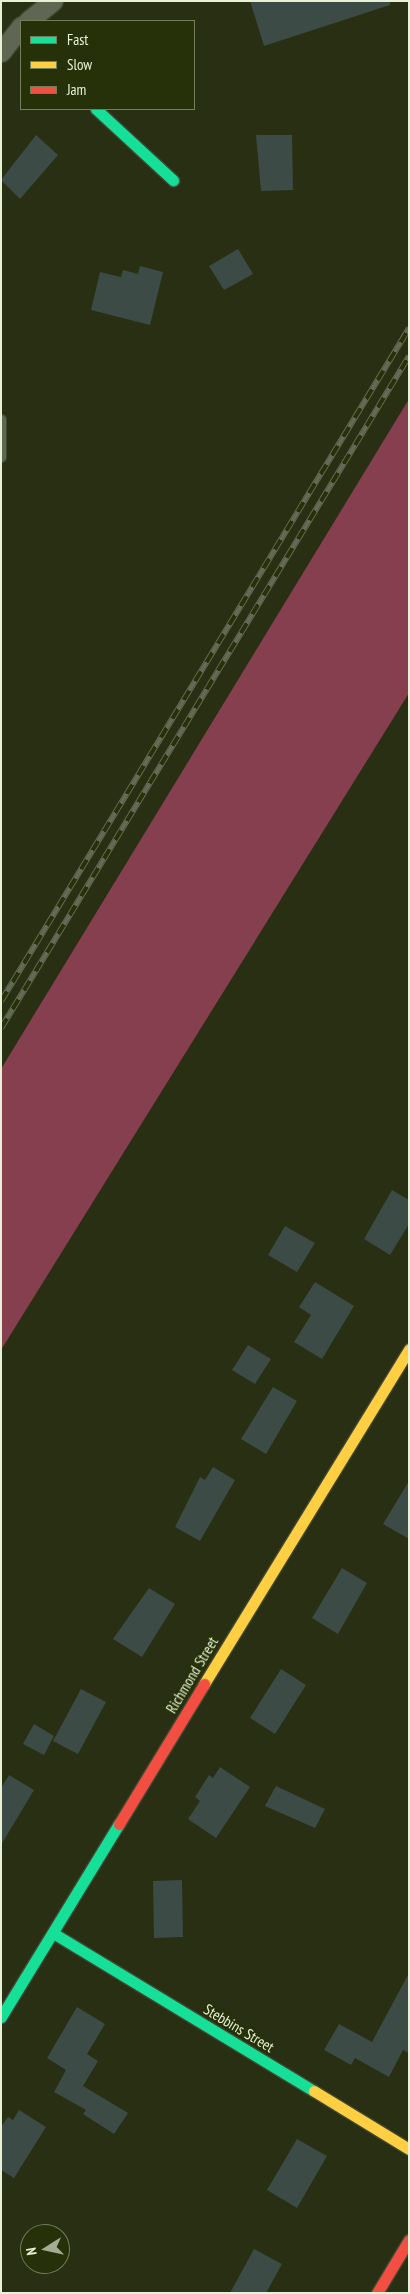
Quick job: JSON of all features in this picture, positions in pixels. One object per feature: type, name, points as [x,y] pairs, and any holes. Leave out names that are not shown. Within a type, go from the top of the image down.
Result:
[{"type":"street","points":[[32,20],[52,1]]},
{"type":"street","points":[[1,52],[20,31]]},
{"type":"street","points":[[97,110],[173,180]]},
{"type":"street","name":"Richmond Street","points":[[1,2017],[409,1349]]},
{"type":"street","name":"Stebbins Street","points":[[53,1933],[409,2149]]},
{"type":"street","points":[[377,2293],[409,2240]]},
{"type":"lane","points":[[1,420],[1,456]]},
{"type":"shaded area","points":[[409,399],[409,693],[1,1350],[1,1069]]},
{"type":"building","points":[[250,1],[390,1],[390,5],[264,46]]},
{"type":"building","points":[[36,135],[58,155],[20,199],[1,180]]},
{"type":"building","points":[[256,135],[292,135],[293,190],[261,191]]},
{"type":"building","points":[[238,249],[253,274],[224,290],[209,266]]},
{"type":"building","points":[[140,266],[163,272],[150,325],[91,310],[100,272],[121,277],[123,270],[138,274]]},
{"type":"building","points":[[392,1190],[409,1200],[409,1224],[390,1255],[364,1239]]},
{"type":"building","points":[[285,1226],[315,1243],[297,1272],[268,1255]]},
{"type":"building","points":[[315,1282],[354,1306],[322,1359],[294,1342],[311,1315],[299,1307]]},
{"type":"building","points":[[248,1345],[271,1359],[255,1384],[232,1370]]},
{"type":"building","points":[[273,1387],[297,1401],[266,1454],[241,1439]]},
{"type":"building","points":[[213,1467],[235,1480],[200,1541],[175,1527],[200,1477],[205,1480]]},
{"type":"building","points":[[409,1481],[409,1539],[383,1524]]},
{"type":"building","points":[[342,1568],[367,1583],[338,1634],[312,1618]]},
{"type":"building","points":[[149,1588],[175,1604],[142,1657],[113,1639]]},
{"type":"building","points":[[281,1669],[306,1685],[275,1734],[250,1718]]},
{"type":"building","points":[[81,1689],[106,1702],[78,1754],[53,1741]]},
{"type":"building","points":[[34,1724],[54,1736],[44,1755],[23,1744]]},
{"type":"building","points":[[220,1767],[250,1787],[216,1838],[188,1819],[200,1801],[195,1797],[209,1775],[213,1778]]},
{"type":"building","points":[[9,1775],[34,1790],[1,1845],[1,1788]]},
{"type":"building","points":[[276,1786],[325,1809],[315,1828],[265,1806]]},
{"type":"building","points":[[182,1880],[183,1937],[154,1938],[153,1881]]},
{"type":"building","points":[[409,1973],[409,2053],[403,2050],[389,2077],[355,2058],[351,2065],[324,2050],[339,2024],[372,2042]]},
{"type":"building","points":[[77,2007],[105,2024],[87,2054],[98,2061],[83,2086],[128,2113],[114,2134],[83,2114],[86,2110],[54,2092],[66,2070],[47,2058]]},
{"type":"building","points":[[19,2110],[46,2127],[14,2178],[1,2170],[1,2127],[8,2117],[13,2120]]},
{"type":"building","points":[[297,2139],[327,2156],[297,2208],[267,2190]]},
{"type":"building","points":[[254,2249],[282,2264],[266,2293],[230,2293]]},
{"type":"railway","points":[[1,1001],[409,328]]},
{"type":"railway","points":[[1,1028],[409,356]]},
{"type":"traffic: fast","points":[[97,110],[173,180]]},
{"type":"traffic: fast","points":[[1,2017],[119,1824]]},
{"type":"traffic: fast","points":[[53,1933],[314,2091]]},
{"type":"traffic: slow","points":[[204,1684],[409,1349]]},
{"type":"traffic: slow","points":[[314,2091],[409,2149]]},
{"type":"traffic: jam","points":[[119,1824],[204,1684]]},
{"type":"traffic: jam","points":[[377,2293],[409,2240]]}]
